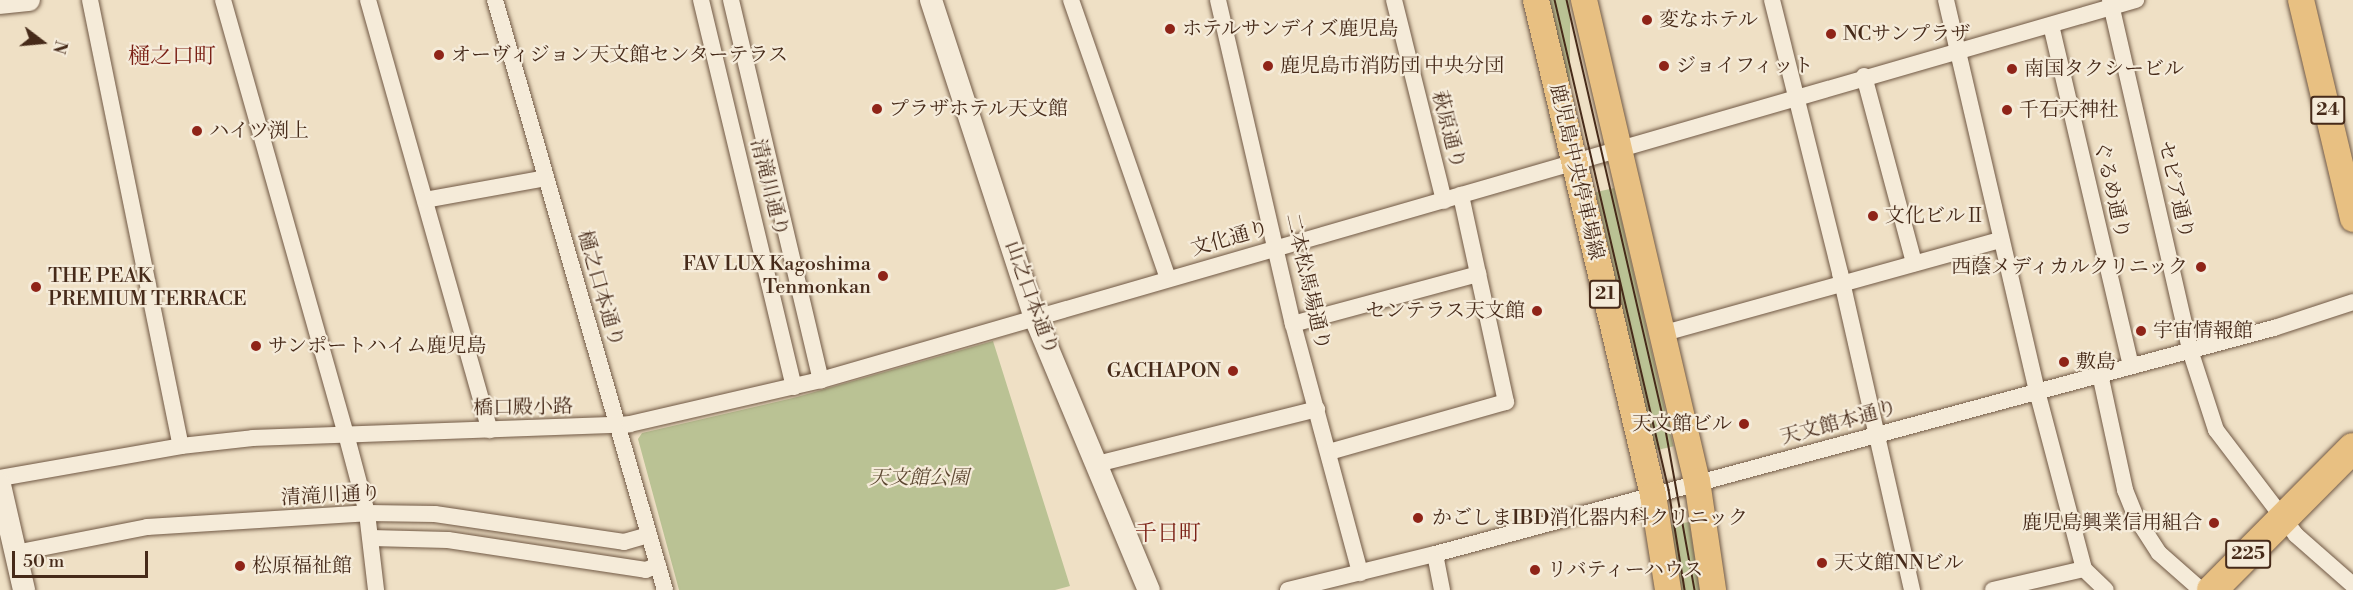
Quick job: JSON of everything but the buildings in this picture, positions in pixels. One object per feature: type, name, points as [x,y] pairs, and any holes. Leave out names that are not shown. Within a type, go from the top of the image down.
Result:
[{"type":"highway","name":"225","points":[[2212,590],[2353,448]]},
{"type":"main road","name":"鹿児島中央停車場線","points":[[1536,0],[1653,495],[1668,590]]},
{"type":"main road","name":"21","points":[[1584,0],[1696,481],[1713,590]]},
{"type":"main road","name":"24","points":[[2301,0],[2348,176],[2353,219]]},
{"type":"street","points":[[0,3],[28,0]]},
{"type":"street","points":[[90,0],[181,446]]},
{"type":"street","points":[[223,0],[346,434],[371,538],[376,590]]},
{"type":"street","points":[[368,0],[490,430]]},
{"type":"street","name":"樋之口本通り","points":[[495,0],[666,590]]},
{"type":"street","name":"清滝川通り","points":[[701,0],[754,212],[794,387]]},
{"type":"street","name":"清滝川通り","points":[[731,0],[821,380]]},
{"type":"street","name":"山之口本通り","points":[[931,0],[1035,318],[1149,590]]},
{"type":"street","points":[[1071,0],[1168,278]]},
{"type":"street","name":"二本松馬場通り","points":[[1218,0],[1293,324],[1360,573]]},
{"type":"street","name":"萩原通り","points":[[1394,0],[1444,201]]},
{"type":"street","points":[[1772,0],[1842,282],[1912,590]]},
{"type":"street","points":[[1946,0],[2037,391],[2084,569],[2106,590]]},
{"type":"street","name":"文化通り","points":[[1035,318],[1168,278],[1574,164],[1864,76],[2051,25],[2111,3],[2136,0]]},
{"type":"street","name":"セピア通り","points":[[2111,3],[2190,350],[2216,430],[2296,535],[2353,585]]},
{"type":"street","name":"ぐるめ通り","points":[[2051,25],[2131,365]]},
{"type":"street","points":[[715,55],[743,51]]},
{"type":"street","points":[[1864,76],[1914,263]]},
{"type":"street","points":[[425,200],[546,178]]},
{"type":"street","points":[[1329,452],[1506,402],[1461,195]]},
{"type":"street","points":[[754,212],[780,207]]},
{"type":"street","points":[[1661,334],[1842,282],[2001,240]]},
{"type":"street","points":[[1293,324],[1478,274]]},
{"type":"street","name":"天文館本通り","points":[[1288,590],[1435,554],[1653,495],[1696,481],[1878,435],[2274,328],[2353,302]]},
{"type":"street","name":"橋口殿小路","points":[[0,478],[181,446],[253,438],[617,427],[821,380],[1035,318]]},
{"type":"street","points":[[2100,374],[2125,490],[2137,519],[2159,554],[2201,590]]},
{"type":"street","points":[[1097,464],[1317,409]]},
{"type":"street","points":[[0,485],[24,590]]},
{"type":"street","name":"清滝川通り","points":[[15,553],[147,527],[366,513],[435,514],[624,542],[649,535]]},
{"type":"street","points":[[371,538],[448,540],[646,570],[658,565]]},
{"type":"street","points":[[1435,554],[1442,590]]},
{"type":"street","points":[[1993,590],[2084,569]]},
{"type":"green space","points":[[1550,0],[1570,0],[1570,133],[1550,133]]},
{"type":"green space","points":[[1614,188],[1674,446],[1655,450],[1595,192]]},
{"type":"green space","name":"天文館公園","points":[[993,341],[1070,586],[1055,590],[679,590],[638,439],[642,433],[797,397]]},
{"type":"green space","points":[[1689,522],[1700,590],[1681,590],[1670,525]]},
{"type":"tram line","points":[[1555,0],[1669,490],[1685,590]]},
{"type":"tram line","points":[[1567,0],[1665,425],[1695,590]]},
{"type":"place","name":"変なホテル","points":[[1647,20]]},
{"type":"place","name":"ホテルサンデイズ鹿児島","points":[[1170,29]]},
{"type":"place","name":"NCサンプラザ","points":[[1831,34]]},
{"type":"place","name":"オーヴィジョン天文館センターテラス","points":[[439,55]]},
{"type":"place","name":"鹿児島市消防団 中央分団","points":[[1268,66]]},
{"type":"place","name":"ジョイフィット","points":[[1664,66]]},
{"type":"place","name":"南国タクシービル","points":[[2012,69]]},
{"type":"place","name":"プラザホテル天文館","points":[[877,109]]},
{"type":"place","name":"千石天神社","points":[[2007,110]]},
{"type":"place","name":"ハイツ渕上","points":[[197,131]]},
{"type":"place","name":"文化ビルⅡ","points":[[1873,216]]},
{"type":"place","name":"西蔭メディカルクリニック","points":[[2201,267]]},
{"type":"place","name":"FAV LUX Kagoshima Tenmonkan","points":[[883,276]]},
{"type":"place","name":"THE PEAK PREMIUM TERRACE","points":[[36,287]]},
{"type":"place","name":"センテラス天文館","points":[[1537,311]]},
{"type":"place","name":"宇宙情報館","points":[[2141,331]]},
{"type":"place","name":"サンポートハイム鹿児島","points":[[256,346]]},
{"type":"place","name":"敷島","points":[[2064,362]]},
{"type":"place","name":"GACHAPON","points":[[1233,371]]},
{"type":"place","name":"天文館ビル","points":[[1744,424]]},
{"type":"place","name":"かごしまIBD消化器内科クリニック","points":[[1418,518]]},
{"type":"place","name":"鹿児島興業信用組合","points":[[2214,523]]},
{"type":"place","name":"天文館NNビル","points":[[1822,563]]},
{"type":"place","name":"松原福祉館","points":[[240,566]]},
{"type":"place","name":"リバティーハウス","points":[[1535,570]]},
{"type":"district","name":"樋之口町","points":[[172,57]]},
{"type":"district","name":"千日町","points":[[1168,534]]}]
